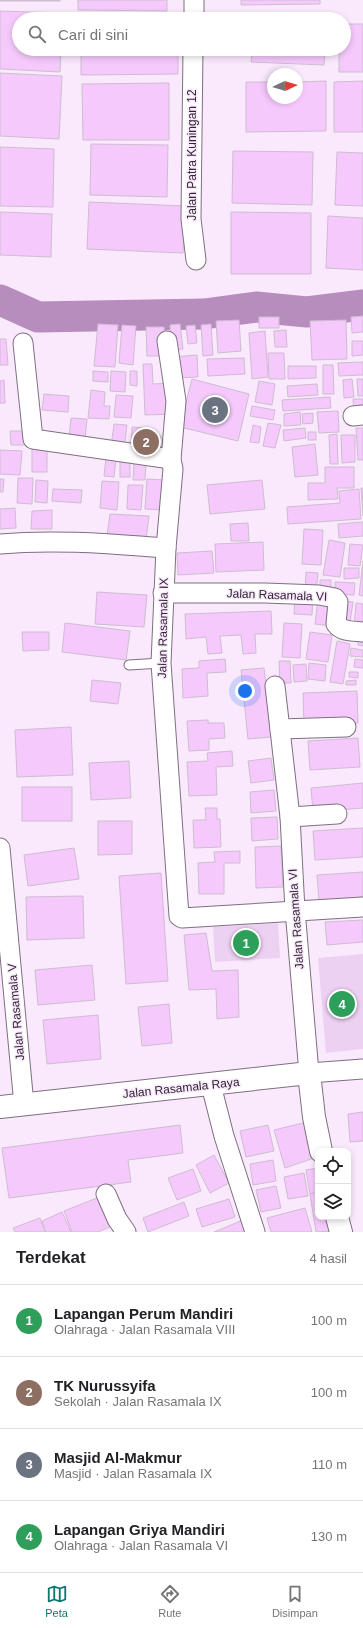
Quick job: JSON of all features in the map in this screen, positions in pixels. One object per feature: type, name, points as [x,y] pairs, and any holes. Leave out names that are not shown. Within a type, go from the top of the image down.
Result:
[{"type":"street","points":[[194,0],[194,12]]},
{"type":"street","name":"Jalan Patra Kuningan 12","points":[[193,56],[191,219],[196,260]]},
{"type":"street","name":"Jalan Rasamala IX","points":[[167,341],[176,401],[171,459],[174,469],[163,593],[161,663],[179,916],[182,918],[295,910]]},
{"type":"street","points":[[23,344],[32,439],[171,459]]},
{"type":"street","points":[[0,544],[32,541],[166,548]]},
{"type":"street","name":"Jalan Rasamala VI","points":[[163,593],[265,593],[319,595],[335,598],[338,602],[336,624],[342,630],[363,632]]},
{"type":"street","name":"Jalan Rasamala VI","points":[[275,686],[290,817],[295,910],[309,1073],[314,1118],[320,1148]]},
{"type":"street","points":[[280,729],[346,726]]},
{"type":"street","points":[[290,817],[337,814]]},
{"type":"street","name":"Jalan Rasamala V","points":[[0,848],[24,1105]]},
{"type":"street","points":[[295,910],[363,907]]},
{"type":"street","name":"Jalan Rasamala Raya","points":[[0,1108],[309,1073],[363,1069]]},
{"type":"street","points":[[211,1085],[224,1136],[255,1232]]},
{"type":"street","points":[[106,1194],[117,1219],[126,1232]]},
{"type":"street","points":[[338,1220],[341,1232]]},
{"type":"lane","points":[[129,665],[161,663]]},
{"type":"shaded area","points":[[278,923],[280,958],[215,962],[213,927]]},
{"type":"shaded area","points":[[363,954],[363,1049],[326,1053],[318,958]]},
{"type":"building","points":[[60,0],[60,1],[0,1]]},
{"type":"building","points":[[78,0],[167,0],[167,11],[78,10]]},
{"type":"building","points":[[241,0],[320,0],[320,4],[241,5]]},
{"type":"building","points":[[0,11],[31,12],[12,12],[12,56],[61,56],[60,72],[0,69]]},
{"type":"building","points":[[351,24],[363,24],[363,72],[339,72],[339,56],[351,56]]},
{"type":"building","points":[[81,56],[178,56],[178,74],[81,75]]},
{"type":"building","points":[[251,56],[325,56],[324,65],[251,62]]},
{"type":"building","points":[[0,73],[62,76],[59,139],[0,136]]},
{"type":"building","points":[[326,81],[326,131],[246,132],[246,82],[267,82],[267,104],[303,104],[303,82]]},
{"type":"building","points":[[363,81],[363,132],[334,132],[334,82]]},
{"type":"building","points":[[169,83],[169,140],[83,140],[82,84]]},
{"type":"building","points":[[91,144],[168,145],[167,197],[90,195]]},
{"type":"building","points":[[0,147],[54,149],[53,207],[0,206]]},
{"type":"building","points":[[233,151],[313,152],[312,205],[232,203]]},
{"type":"building","points":[[337,152],[363,153],[363,206],[335,205]]},
{"type":"building","points":[[89,202],[185,206],[183,253],[87,249]]},
{"type":"building","points":[[0,212],[52,214],[51,257],[0,255]]},
{"type":"building","points":[[231,212],[311,213],[311,274],[231,274]]},
{"type":"building","points":[[328,216],[363,218],[363,270],[326,268]]},
{"type":"building","points":[[363,316],[363,332],[352,333],[351,317]]},
{"type":"building","points":[[259,317],[279,317],[279,328],[259,328]]},
{"type":"building","points":[[239,320],[241,351],[218,353],[216,321]]},
{"type":"building","points":[[346,320],[347,359],[312,360],[310,321]]},
{"type":"building","points":[[98,324],[118,325],[115,367],[94,366]]},
{"type":"building","points":[[180,324],[183,349],[172,350],[170,325]]},
{"type":"building","points":[[211,324],[213,355],[203,356],[201,325]]},
{"type":"building","points":[[122,325],[136,326],[133,365],[119,363]]},
{"type":"building","points":[[195,325],[197,343],[188,344],[186,326]]},
{"type":"building","points":[[146,327],[164,327],[164,356],[147,356]]},
{"type":"building","points":[[286,330],[287,347],[275,347],[274,331]]},
{"type":"building","points":[[265,331],[268,377],[252,379],[249,333]]},
{"type":"building","points":[[0,339],[6,339],[8,365],[0,365]]},
{"type":"building","points":[[352,341],[363,341],[363,355],[352,356]]},
{"type":"building","points":[[268,353],[284,353],[285,379],[269,379]]},
{"type":"building","points":[[197,355],[198,377],[173,378],[172,357]]},
{"type":"building","points":[[244,358],[245,374],[208,376],[207,359]]},
{"type":"building","points":[[363,362],[363,375],[339,376],[338,363]]},
{"type":"building","points":[[143,364],[152,364],[153,384],[172,383],[174,414],[145,415]]},
{"type":"building","points":[[323,365],[333,365],[334,394],[323,394]]},
{"type":"building","points":[[288,366],[316,366],[316,378],[288,379]]},
{"type":"building","points":[[93,371],[108,372],[108,382],[93,381]]},
{"type":"building","points":[[111,371],[126,372],[125,392],[110,391]]},
{"type":"building","points":[[130,371],[137,371],[137,386],[130,385]]},
{"type":"building","points":[[192,379],[249,394],[238,441],[180,427]]},
{"type":"building","points":[[352,379],[354,397],[344,398],[343,380]]},
{"type":"building","points":[[357,379],[363,379],[363,396],[358,396]]},
{"type":"building","points":[[4,380],[5,403],[0,403],[0,381]]},
{"type":"building","points":[[259,381],[275,384],[272,405],[255,402]]},
{"type":"building","points":[[317,384],[318,395],[288,397],[287,386]]},
{"type":"building","points":[[91,390],[105,392],[104,406],[110,406],[109,419],[88,418]]},
{"type":"building","points":[[44,394],[69,396],[68,412],[42,410]]},
{"type":"building","points":[[116,395],[133,396],[131,418],[114,417]]},
{"type":"building","points":[[330,397],[331,408],[283,411],[282,400]]},
{"type":"building","points":[[353,399],[363,399],[363,413],[354,414]]},
{"type":"building","points":[[252,406],[275,410],[273,420],[250,416]]},
{"type":"building","points":[[338,411],[339,432],[319,433],[317,412]]},
{"type":"building","points":[[300,412],[301,425],[284,426],[284,414]]},
{"type":"building","points":[[313,413],[313,423],[303,424],[302,414]]},
{"type":"building","points":[[71,418],[87,419],[85,439],[69,438]]},
{"type":"building","points":[[268,423],[281,425],[275,448],[263,446]]},
{"type":"building","points":[[114,424],[127,425],[124,449],[111,447]]},
{"type":"building","points":[[253,425],[261,427],[259,443],[250,442]]},
{"type":"building","points":[[132,427],[146,428],[145,435],[161,436],[160,448],[131,451]]},
{"type":"building","points":[[305,428],[306,438],[284,441],[283,430]]},
{"type":"building","points":[[356,428],[363,428],[363,460],[358,460]]},
{"type":"building","points":[[10,431],[27,431],[27,445],[11,445]]},
{"type":"building","points":[[308,432],[316,432],[316,440],[308,440]]},
{"type":"building","points":[[337,434],[338,464],[330,464],[329,435]]},
{"type":"building","points":[[341,435],[355,435],[355,462],[342,463]]},
{"type":"building","points":[[315,444],[318,475],[295,477],[292,447]]},
{"type":"building","points":[[32,448],[47,448],[47,472],[32,472]]},
{"type":"building","points":[[0,450],[22,451],[20,475],[0,474]]},
{"type":"building","points":[[106,458],[116,459],[114,477],[104,476]]},
{"type":"building","points":[[120,459],[130,459],[130,477],[120,477]]},
{"type":"building","points":[[134,462],[146,462],[145,480],[133,480]]},
{"type":"building","points":[[325,467],[354,467],[354,488],[337,488],[338,499],[308,500],[308,483],[325,483]]},
{"type":"building","points":[[18,478],[33,478],[32,504],[17,503]]},
{"type":"building","points":[[0,479],[4,479],[3,492],[0,492]]},
{"type":"building","points":[[147,479],[165,480],[163,510],[145,509]]},
{"type":"building","points":[[36,480],[48,481],[47,503],[35,502]]},
{"type":"building","points":[[262,480],[265,509],[210,514],[207,485]]},
{"type":"building","points":[[102,481],[119,482],[117,510],[100,508]]},
{"type":"building","points":[[128,485],[143,485],[141,510],[127,509]]},
{"type":"building","points":[[361,488],[363,488],[363,516]]},
{"type":"building","points":[[53,489],[82,490],[81,503],[52,501]]},
{"type":"building","points":[[359,489],[361,519],[288,524],[287,507],[340,503],[339,491]]},
{"type":"building","points":[[15,508],[16,528],[0,529],[0,509]]},
{"type":"building","points":[[52,510],[52,529],[31,529],[32,511]]},
{"type":"building","points":[[110,514],[149,516],[146,540],[107,536]]},
{"type":"building","points":[[363,522],[363,536],[339,538],[338,524]]},
{"type":"building","points":[[248,523],[249,541],[231,541],[230,524]]},
{"type":"building","points":[[304,529],[323,530],[321,565],[302,564]]},
{"type":"building","points":[[329,540],[345,543],[340,577],[323,575]]},
{"type":"building","points":[[263,542],[264,570],[216,572],[215,544]]},
{"type":"building","points":[[350,544],[363,545],[360,566],[348,565]]},
{"type":"building","points":[[212,551],[214,573],[178,575],[177,553]]},
{"type":"building","points":[[363,561],[363,596],[359,595]]},
{"type":"building","points":[[344,568],[359,568],[359,578],[344,579]]},
{"type":"building","points":[[306,572],[318,573],[316,593],[305,592]]},
{"type":"building","points":[[320,580],[331,580],[331,592],[320,593]]},
{"type":"building","points":[[335,582],[355,583],[354,595],[335,594]]},
{"type":"building","points":[[97,592],[147,595],[144,627],[95,624]]},
{"type":"building","points":[[295,596],[313,597],[312,615],[294,614]]},
{"type":"building","points":[[318,599],[335,601],[332,626],[315,624]]},
{"type":"building","points":[[342,601],[353,602],[350,622],[339,621]]},
{"type":"building","points":[[356,603],[363,604],[363,628],[354,627]]},
{"type":"building","points":[[271,611],[272,634],[255,634],[256,653],[243,654],[241,635],[220,636],[222,653],[208,654],[206,637],[186,639],[185,614]]},
{"type":"building","points":[[65,623],[130,631],[126,660],[62,652]]},
{"type":"building","points":[[284,623],[302,624],[300,658],[282,657]]},
{"type":"building","points":[[22,632],[49,632],[49,650],[23,651]]},
{"type":"building","points":[[310,632],[332,635],[328,662],[306,659]]},
{"type":"building","points":[[358,637],[363,638],[363,646],[358,645]]},
{"type":"building","points":[[337,641],[350,644],[343,684],[330,682]]},
{"type":"building","points":[[351,648],[363,650],[363,657],[350,656]]},
{"type":"building","points":[[225,659],[226,672],[207,673],[208,696],[183,698],[182,669],[199,668],[199,661]]},
{"type":"building","points":[[355,659],[363,660],[363,668],[354,667]]},
{"type":"building","points":[[279,661],[290,661],[291,683],[280,683]]},
{"type":"building","points":[[309,663],[326,665],[325,681],[308,679]]},
{"type":"building","points":[[306,664],[307,681],[294,682],[293,665]]},
{"type":"building","points":[[264,668],[272,737],[248,739],[241,670]]},
{"type":"building","points":[[349,672],[358,672],[358,678],[349,677]]},
{"type":"building","points":[[92,680],[121,683],[118,704],[90,701]]},
{"type":"building","points":[[356,680],[356,685],[346,685],[346,681]]},
{"type":"building","points":[[357,691],[358,723],[304,725],[303,693]]},
{"type":"building","points":[[208,720],[208,723],[224,723],[225,738],[209,739],[209,750],[189,751],[187,721]]},
{"type":"building","points":[[71,727],[73,775],[17,777],[15,730]]},
{"type":"building","points":[[358,738],[360,767],[310,770],[308,741]]},
{"type":"building","points":[[232,751],[233,766],[216,767],[217,795],[189,796],[187,762],[208,761],[207,753]]},
{"type":"building","points":[[271,758],[274,780],[251,783],[248,761]]},
{"type":"building","points":[[129,761],[131,798],[91,800],[89,763]]},
{"type":"building","points":[[363,783],[363,808],[313,812],[311,788]]},
{"type":"building","points":[[22,787],[72,787],[72,821],[22,821]]},
{"type":"building","points":[[274,790],[276,811],[251,813],[250,792]]},
{"type":"building","points":[[205,808],[217,808],[217,819],[220,819],[221,847],[194,848],[193,820],[206,820]]},
{"type":"building","points":[[277,817],[278,839],[252,841],[251,818]]},
{"type":"building","points":[[98,821],[132,821],[132,854],[98,855]]},
{"type":"building","points":[[363,828],[363,857],[315,860],[313,831]]},
{"type":"building","points":[[281,846],[283,887],[256,888],[255,847]]},
{"type":"building","points":[[74,848],[79,879],[28,886],[24,855]]},
{"type":"building","points":[[240,851],[240,863],[224,863],[224,894],[199,894],[198,863],[215,862],[214,852]]},
{"type":"building","points":[[363,872],[363,897],[319,901],[317,875]]},
{"type":"building","points":[[161,873],[168,981],[126,984],[119,876]]},
{"type":"building","points":[[83,896],[84,938],[27,940],[26,897]]},
{"type":"building","points":[[363,920],[363,942],[327,945],[325,922]]},
{"type":"building","points":[[206,933],[212,971],[238,970],[239,1017],[217,1019],[216,989],[189,990],[184,935]]},
{"type":"building","points":[[92,965],[95,1000],[38,1005],[35,970]]},
{"type":"building","points":[[169,1004],[172,1043],[142,1046],[138,1007]]},
{"type":"building","points":[[98,1015],[101,1059],[47,1064],[43,1020]]},
{"type":"building","points":[[363,1112],[363,1141],[350,1142],[348,1114]]},
{"type":"building","points":[[307,1122],[315,1150],[315,1158],[285,1168],[274,1130]]},
{"type":"building","points":[[180,1125],[183,1153],[128,1160],[131,1182],[9,1198],[2,1148]]},
{"type":"building","points":[[268,1125],[274,1151],[246,1157],[240,1131]]},
{"type":"building","points":[[214,1155],[229,1183],[210,1193],[196,1165]]},
{"type":"building","points":[[273,1160],[276,1181],[253,1185],[250,1164]]},
{"type":"building","points":[[315,1168],[315,1193],[310,1194],[306,1170]]},
{"type":"building","points":[[193,1169],[201,1191],[177,1200],[168,1178]]},
{"type":"building","points":[[304,1173],[308,1196],[288,1199],[284,1177]]},
{"type":"building","points":[[276,1186],[281,1208],[261,1212],[256,1190]]},
{"type":"building","points":[[315,1193],[315,1220],[329,1220],[331,1231],[316,1232],[310,1194]]},
{"type":"building","points":[[102,1196],[114,1225],[98,1232],[72,1232],[64,1211]]},
{"type":"building","points":[[229,1199],[235,1217],[202,1227],[196,1209]]},
{"type":"building","points":[[184,1202],[189,1216],[148,1232],[143,1218]]},
{"type":"building","points":[[305,1208],[312,1232],[271,1232],[267,1218]]},
{"type":"building","points":[[62,1212],[71,1232],[46,1232],[42,1221]]},
{"type":"building","points":[[40,1218],[45,1232],[15,1232],[13,1228]]},
{"type":"building","points":[[243,1220],[248,1232],[214,1232]]},
{"type":"waterway","points":[[0,300],[38,317],[204,314],[256,307],[307,312],[363,305]]},
{"type":"place","name":"Masjid Al-Makmur","points":[[215,410]]},
{"type":"place","name":"TK Nurussyifa","points":[[146,442]]},
{"type":"place","name":"Lapangan Perum Mandiri","points":[[246,943]]},
{"type":"place","name":"Lapangan Griya Mandiri","points":[[342,1004]]}]
